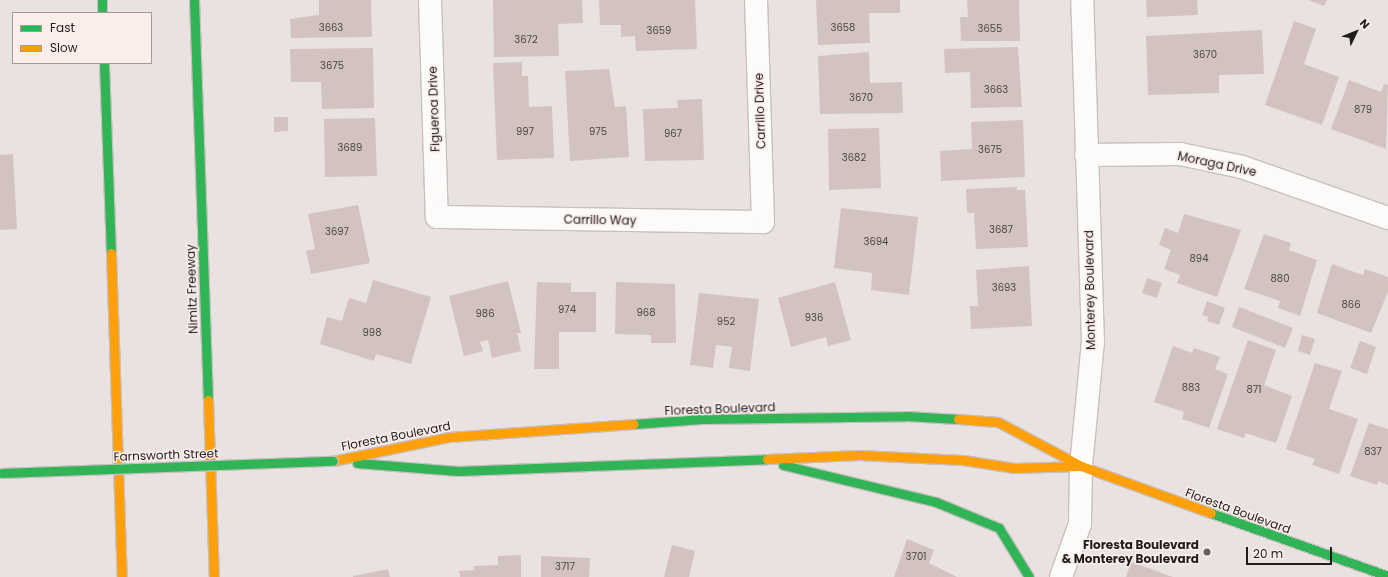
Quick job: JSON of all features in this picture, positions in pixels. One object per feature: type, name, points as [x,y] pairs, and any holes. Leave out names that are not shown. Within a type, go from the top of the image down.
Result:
[{"type":"main road","points":[[102,0],[102,12]]},
{"type":"main road","name":"Nimitz Freeway","points":[[194,0],[214,577]]},
{"type":"main road","points":[[104,64],[122,577]]},
{"type":"main road","name":"Floresta Boulevard","points":[[333,461],[449,437],[702,419],[906,416],[998,422],[1081,466],[1388,576]]},
{"type":"main road","name":"Floresta Boulevard","points":[[333,461],[458,471],[859,455],[963,460],[1014,468],[1081,466]]},
{"type":"main road","points":[[757,458],[936,502],[999,528],[1029,577]]},
{"type":"main road","name":"Farnsworth Street","points":[[1,473],[333,461]]},
{"type":"street","name":"Figueroa Drive","points":[[430,0],[437,217]]},
{"type":"street","name":"Carrillo Drive","points":[[756,0],[763,222]]},
{"type":"street","name":"Monterey Boulevard","points":[[1061,577],[1080,524],[1081,466],[1092,342],[1082,0]]},
{"type":"street","name":"Moraga Drive","points":[[1086,155],[1180,154],[1227,164],[1388,218]]},
{"type":"street","name":"Carrillo Way","points":[[437,217],[763,222]]},
{"type":"building","points":[[319,0],[371,0],[372,37],[291,38],[290,19],[319,15]]},
{"type":"building","points":[[493,0],[582,0],[583,23],[558,24],[559,56],[494,57]]},
{"type":"building","points":[[599,0],[695,0],[697,49],[636,51],[635,36],[621,37],[621,25],[600,25]]},
{"type":"building","points":[[816,0],[900,0],[900,13],[869,13],[870,43],[818,45]]},
{"type":"building","points":[[967,0],[1019,0],[1020,41],[961,41],[960,17],[968,17]]},
{"type":"building","points":[[1146,0],[1197,0],[1198,15],[1147,17]]},
{"type":"building","points":[[1308,0],[1327,0],[1324,6]]},
{"type":"building","points":[[1294,21],[1316,29],[1304,64],[1339,77],[1322,125],[1265,105]]},
{"type":"building","points":[[1262,30],[1264,74],[1219,75],[1219,93],[1148,95],[1146,36]]},
{"type":"building","points":[[1018,47],[1022,107],[971,108],[970,72],[945,73],[944,49]]},
{"type":"building","points":[[373,48],[374,108],[322,109],[321,82],[291,82],[290,49]]},
{"type":"building","points":[[869,52],[870,83],[902,82],[903,113],[820,114],[818,56]]},
{"type":"building","points":[[522,62],[522,76],[528,76],[529,107],[552,106],[554,158],[497,160],[493,63]]},
{"type":"building","points":[[609,69],[615,107],[626,106],[629,157],[570,161],[565,71]]},
{"type":"building","points":[[1349,80],[1381,92],[1384,84],[1388,85],[1386,149],[1331,129]]},
{"type":"building","points":[[702,99],[704,160],[645,161],[643,109],[678,108],[677,100]]},
{"type":"building","points":[[274,117],[288,117],[288,131],[274,132]]},
{"type":"building","points":[[375,118],[377,176],[325,177],[324,119]]},
{"type":"building","points":[[1023,120],[1025,177],[941,181],[940,151],[972,149],[971,122]]},
{"type":"building","points":[[879,128],[881,188],[829,190],[828,129]]},
{"type":"building","points":[[13,154],[17,229],[0,230],[0,155]]},
{"type":"building","points":[[1017,187],[1017,190],[1025,190],[1028,247],[976,249],[974,213],[967,213],[966,189]]},
{"type":"building","points":[[358,205],[370,263],[311,274],[306,251],[315,249],[308,214]]},
{"type":"building","points":[[841,208],[918,217],[909,295],[871,290],[872,273],[834,268]]},
{"type":"building","points":[[1184,214],[1241,230],[1217,297],[1177,283],[1180,275],[1164,269],[1171,250],[1159,245],[1165,228],[1178,233]]},
{"type":"building","points":[[1264,234],[1291,243],[1289,250],[1317,260],[1300,316],[1278,308],[1280,301],[1244,289]]},
{"type":"building","points":[[1332,264],[1363,275],[1365,269],[1388,277],[1388,292],[1371,333],[1317,313]]},
{"type":"building","points":[[1029,266],[1032,326],[971,329],[970,306],[978,306],[976,270]]},
{"type":"building","points":[[1147,278],[1162,283],[1157,298],[1142,293]]},
{"type":"building","points":[[373,280],[431,297],[411,364],[376,354],[374,361],[320,344],[327,317],[342,321],[349,298],[366,303]]},
{"type":"building","points":[[508,281],[521,333],[517,333],[521,351],[492,358],[488,340],[480,342],[483,351],[464,356],[449,296]]},
{"type":"building","points":[[537,282],[571,283],[571,292],[596,292],[596,332],[559,332],[559,369],[534,369]]},
{"type":"building","points":[[616,282],[675,284],[676,343],[651,343],[651,335],[615,334]]},
{"type":"building","points":[[835,282],[851,340],[828,346],[826,337],[791,347],[778,298]]},
{"type":"building","points":[[699,293],[759,299],[750,371],[729,368],[732,347],[716,345],[713,368],[690,365]]},
{"type":"building","points":[[1207,301],[1225,308],[1219,325],[1207,321],[1208,317],[1202,315]]},
{"type":"building","points":[[1239,307],[1293,328],[1285,348],[1232,327]]},
{"type":"building","points":[[1302,335],[1315,339],[1310,355],[1298,351]]},
{"type":"building","points":[[1248,340],[1276,350],[1264,385],[1292,396],[1276,443],[1246,433],[1244,438],[1217,429]]},
{"type":"building","points":[[1360,341],[1376,347],[1367,374],[1350,368]]},
{"type":"building","points":[[1173,346],[1192,353],[1194,348],[1220,357],[1215,369],[1228,374],[1209,428],[1182,419],[1184,412],[1154,402]]},
{"type":"building","points":[[1315,363],[1342,371],[1329,409],[1358,419],[1339,474],[1312,465],[1315,459],[1286,449]]},
{"type":"building","points":[[1369,423],[1388,429],[1388,485],[1378,481],[1377,485],[1350,476]]},
{"type":"building","points":[[907,539],[934,550],[929,563],[957,577],[894,577]]},
{"type":"building","points":[[672,545],[695,551],[689,577],[664,577]]},
{"type":"building","points":[[521,555],[521,577],[460,577],[459,571],[474,570],[474,566],[498,565],[498,556]]},
{"type":"building","points":[[541,556],[590,558],[589,577],[541,577]]},
{"type":"building","points":[[1131,562],[1173,577],[1126,577]]},
{"type":"building","points":[[388,569],[390,577],[353,577],[353,576]]},
{"type":"traffic: fast","points":[[102,0],[102,12]]},
{"type":"traffic: fast","points":[[194,0],[208,400]]},
{"type":"traffic: fast","points":[[104,64],[111,253]]},
{"type":"traffic: fast","points":[[634,424],[702,419],[906,416],[958,419]]},
{"type":"traffic: fast","points":[[357,463],[458,471],[767,459]]},
{"type":"traffic: fast","points":[[2,473],[333,461]]},
{"type":"traffic: fast","points":[[783,465],[936,502],[999,528],[1029,577]]},
{"type":"traffic: fast","points":[[1211,513],[1388,576]]},
{"type":"traffic: slow","points":[[111,253],[122,577]]},
{"type":"traffic: slow","points":[[208,400],[214,577]]},
{"type":"traffic: slow","points":[[958,419],[998,422],[1081,466],[1211,513]]},
{"type":"traffic: slow","points":[[333,461],[449,437],[634,424]]},
{"type":"traffic: slow","points":[[767,459],[859,455],[963,460],[1014,468],[1080,466]]},
{"type":"place","name":"Floresta Boulevard & Monterey Boulevard","points":[[1207,552]]}]
